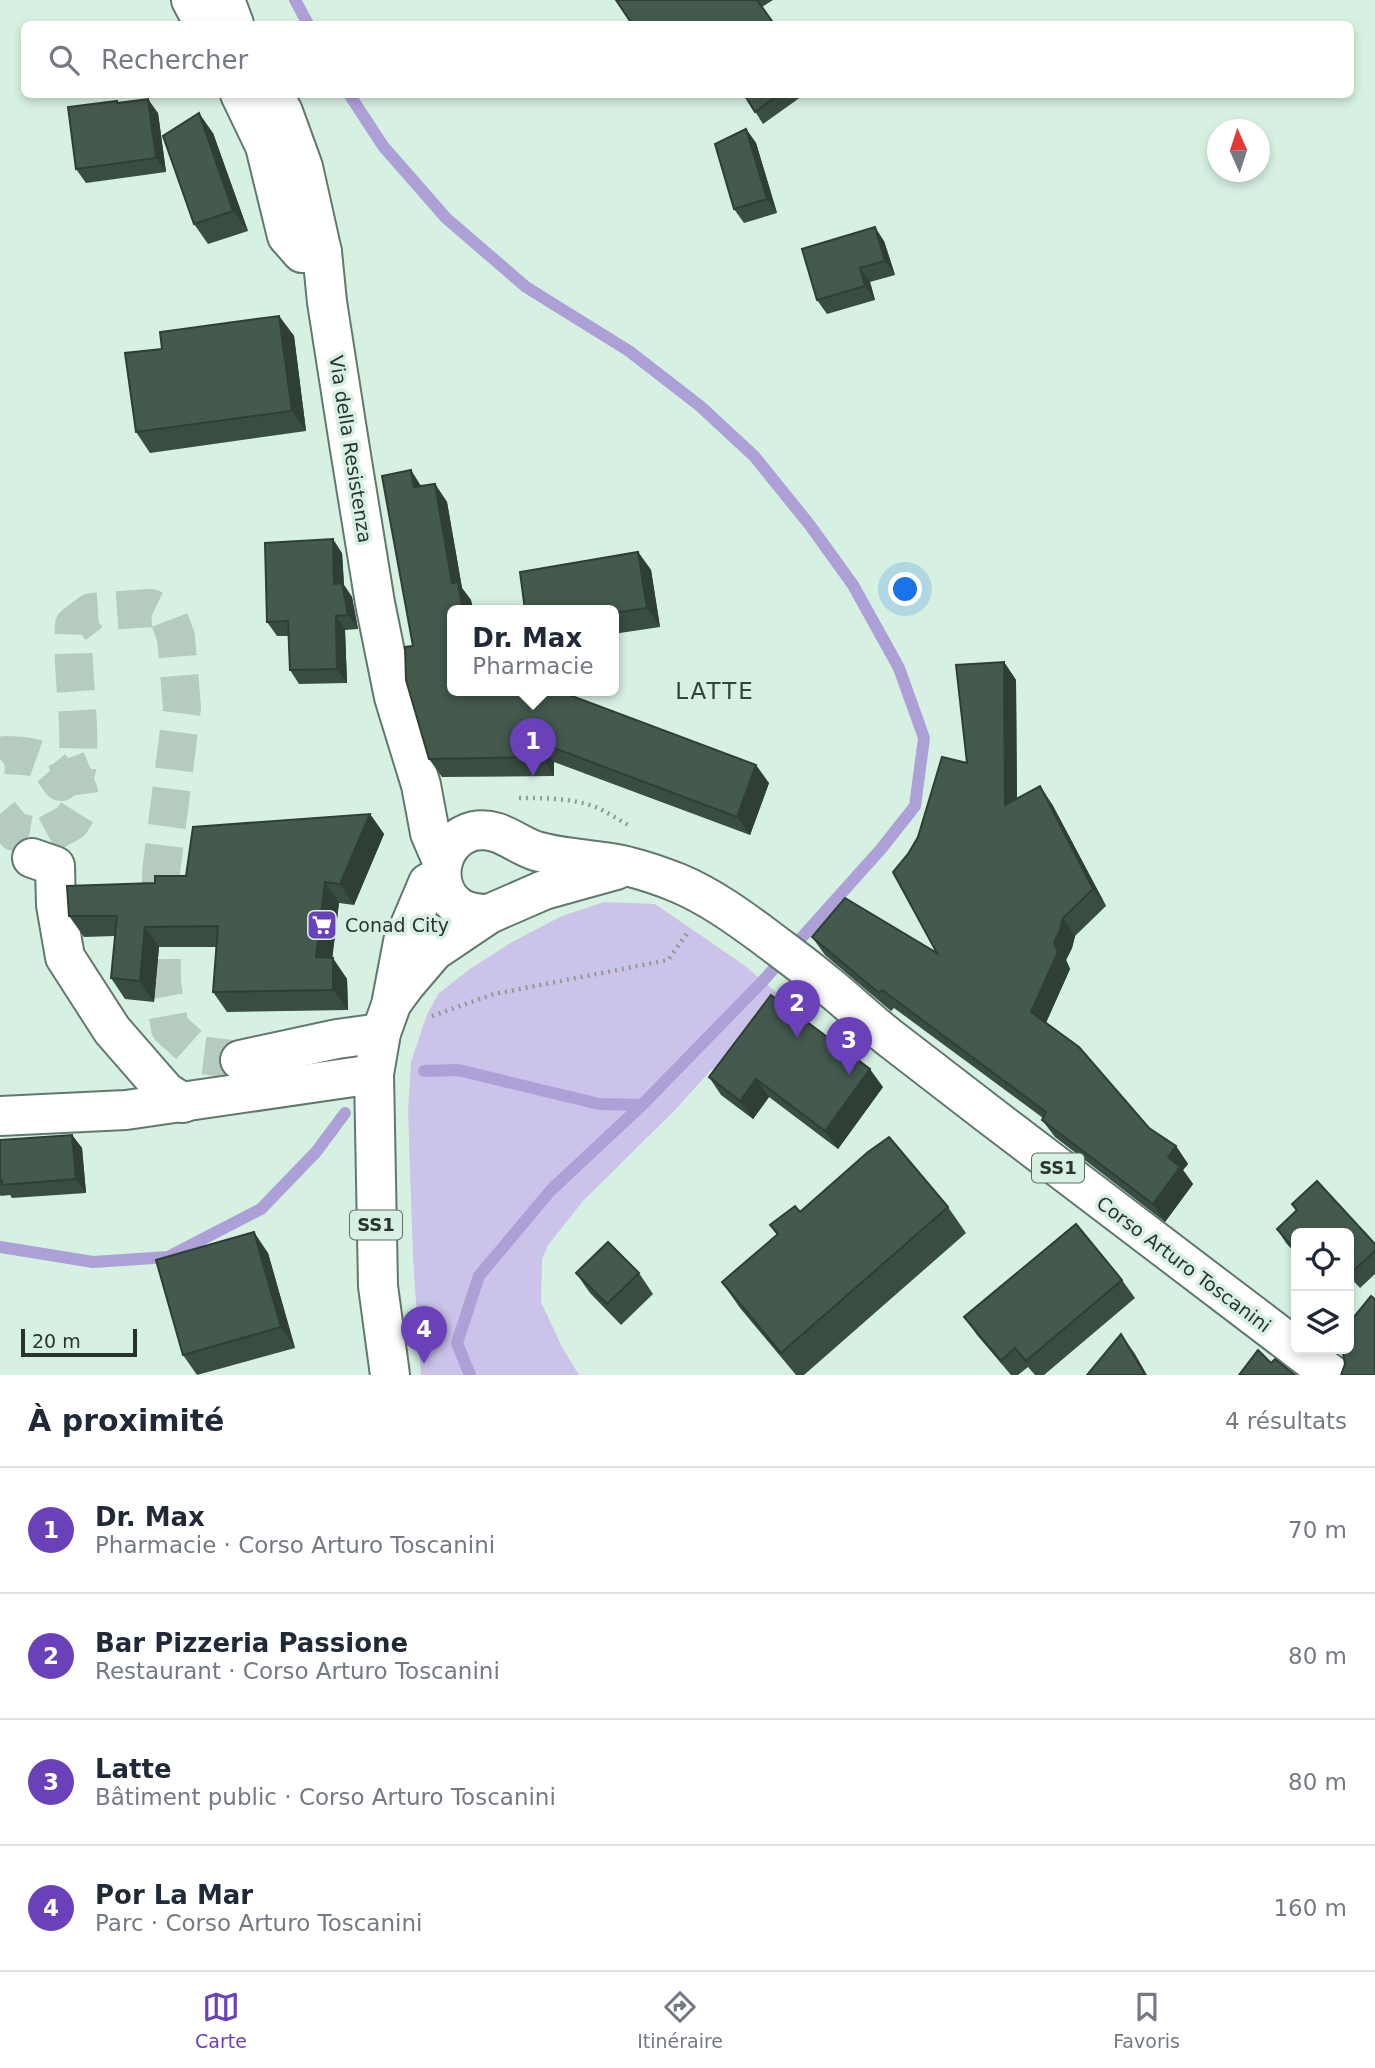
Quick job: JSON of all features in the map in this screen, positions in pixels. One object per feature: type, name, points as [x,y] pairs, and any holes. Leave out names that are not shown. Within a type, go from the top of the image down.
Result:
[{"type":"main road","points":[[191,0],[202,21]]},
{"type":"main road","points":[[225,0],[233,21]]},
{"type":"main road","points":[[242,98],[265,146],[287,236],[302,253],[322,252]]},
{"type":"main road","name":"Via della Resistenza","points":[[275,98],[303,167],[322,252],[327,302],[375,603],[394,697],[442,868]]},
{"type":"main road","points":[[426,806],[448,824],[511,840],[526,863],[526,877],[522,891],[502,908],[476,914],[452,901],[444,889],[442,868]]},
{"type":"main road","name":"Corso Arturo Toscanini","points":[[485,832],[536,851],[629,866],[678,883],[705,896],[825,982],[891,1039],[1291,1345]]},
{"type":"main road","name":"SS1","points":[[390,1375],[378,1286],[374,1074],[403,942],[420,899],[428,883],[442,868],[448,848],[458,838],[485,832]]},
{"type":"main road","points":[[32,858],[55,866],[56,905],[65,957],[111,1030],[166,1092],[183,1103]]},
{"type":"main road","name":"SS1","points":[[386,1019],[405,985],[434,951],[502,908],[544,890],[629,866]]},
{"type":"main road","points":[[240,1060],[337,1039],[386,1019]]},
{"type":"main road","points":[[0,1116],[126,1110],[374,1074]]},
{"type":"main road","name":"Corso Arturo Toscanini","points":[[1303,1354],[1332,1375]]},
{"type":"path","points":[[386,1019],[494,994],[668,960],[689,930]]},
{"type":"shaded area","points":[[604,902],[655,904],[744,965],[785,1000],[720,1075],[712,1069],[674,1111],[583,1201],[548,1245],[542,1260],[541,1302],[562,1347],[579,1375],[421,1375],[413,1258],[408,1111],[411,1062],[426,1017],[438,994],[470,969],[512,942],[562,916]]},
{"type":"building","points":[[616,0],[757,0],[772,21],[630,21]]},
{"type":"building","points":[[746,98],[774,98],[755,112]]},
{"type":"building","points":[[148,99],[156,158],[76,169],[68,107]]},
{"type":"building","points":[[199,113],[233,211],[194,224],[163,136]]},
{"type":"building","points":[[746,129],[767,199],[734,209],[715,144]]},
{"type":"building","points":[[875,227],[885,261],[860,268],[865,286],[817,300],[802,249]]},
{"type":"building","points":[[279,316],[292,411],[136,432],[125,353],[162,349],[160,332]]},
{"type":"building","points":[[411,470],[414,487],[435,484],[452,583],[458,582],[462,605],[447,605],[447,696],[572,696],[756,765],[737,817],[541,743],[542,757],[429,759],[406,680],[405,647],[413,646],[382,476]]},
{"type":"building","points":[[333,539],[334,584],[342,583],[348,615],[336,616],[337,669],[290,670],[288,621],[267,622],[265,543]]},
{"type":"building","points":[[638,552],[647,608],[619,612],[619,605],[524,605],[520,572]]},
{"type":"building","points":[[1004,662],[1005,805],[1040,786],[1093,889],[1063,918],[1054,942],[1058,952],[1031,1012],[1079,1047],[1149,1128],[1176,1146],[1168,1157],[1180,1167],[1153,1204],[1042,1120],[1046,1112],[882,990],[879,993],[812,937],[845,898],[937,953],[893,872],[918,837],[942,757],[967,763],[956,665]]},
{"type":"building","points":[[370,814],[340,884],[325,882],[316,957],[333,958],[333,990],[213,992],[218,926],[145,927],[140,981],[111,978],[117,916],[69,916],[67,886],[155,883],[155,876],[186,876],[193,827]]},
{"type":"building","points":[[771,995],[870,1069],[825,1131],[756,1079],[740,1101],[709,1077]]},
{"type":"building","points":[[72,1135],[76,1179],[2,1185],[0,1140]]},
{"type":"building","points":[[889,1137],[948,1207],[781,1353],[722,1282],[778,1234],[770,1225],[795,1206],[800,1212]]},
{"type":"building","points":[[1317,1181],[1375,1244],[1375,1251],[1354,1270],[1354,1228],[1291,1228],[1291,1245],[1277,1229],[1297,1210],[1292,1204]]},
{"type":"building","points":[[1076,1224],[1122,1280],[1026,1361],[1015,1348],[1001,1361],[964,1317]]},
{"type":"building","points":[[254,1232],[281,1327],[183,1355],[156,1260]]},
{"type":"building","points":[[608,1242],[639,1273],[607,1304],[576,1273]]},
{"type":"building","points":[[1371,1296],[1375,1299],[1375,1375],[1341,1375],[1345,1364],[1343,1354],[1354,1354],[1354,1317]]},
{"type":"building","points":[[1121,1334],[1145,1375],[1087,1375]]},
{"type":"building","points":[[1258,1350],[1271,1363],[1275,1359],[1295,1375],[1239,1375]]},
{"type":"waterway","points":[[295,0],[306,21]]},
{"type":"waterway","points":[[352,98],[383,146],[446,218],[526,287],[629,351],[700,406],[754,456],[809,524],[853,585],[899,668],[924,738],[915,806],[881,849],[761,983],[642,1105],[551,1190],[479,1276],[457,1343],[470,1375]]},
{"type":"waterway","points":[[424,1071],[458,1070],[599,1104],[642,1105]]},
{"type":"waterway","points":[[0,1247],[93,1262],[168,1257],[261,1209],[316,1152],[345,1113]]},
{"type":"tunnel","points":[[0,759],[5,755],[38,759],[44,762],[61,782],[77,769],[74,625],[91,612],[151,608],[168,616],[176,637],[182,707],[161,872],[162,984],[170,1028],[200,1055],[240,1060]]},
{"type":"tunnel","points":[[0,814],[15,832],[43,837],[71,822],[81,806],[79,792],[62,754]]},
{"type":"place","name":"Dr. Max","points":[[533,776]]},
{"type":"place","name":"Conad City","points":[[322,925]]},
{"type":"place","name":"Bar Pizzeria Passione","points":[[797,1038]]},
{"type":"place","name":"Latte","points":[[849,1075]]},
{"type":"place","name":"Por La Mar","points":[[424,1364]]},
{"type":"district","name":"LATTE","points":[[715,691]]}]
